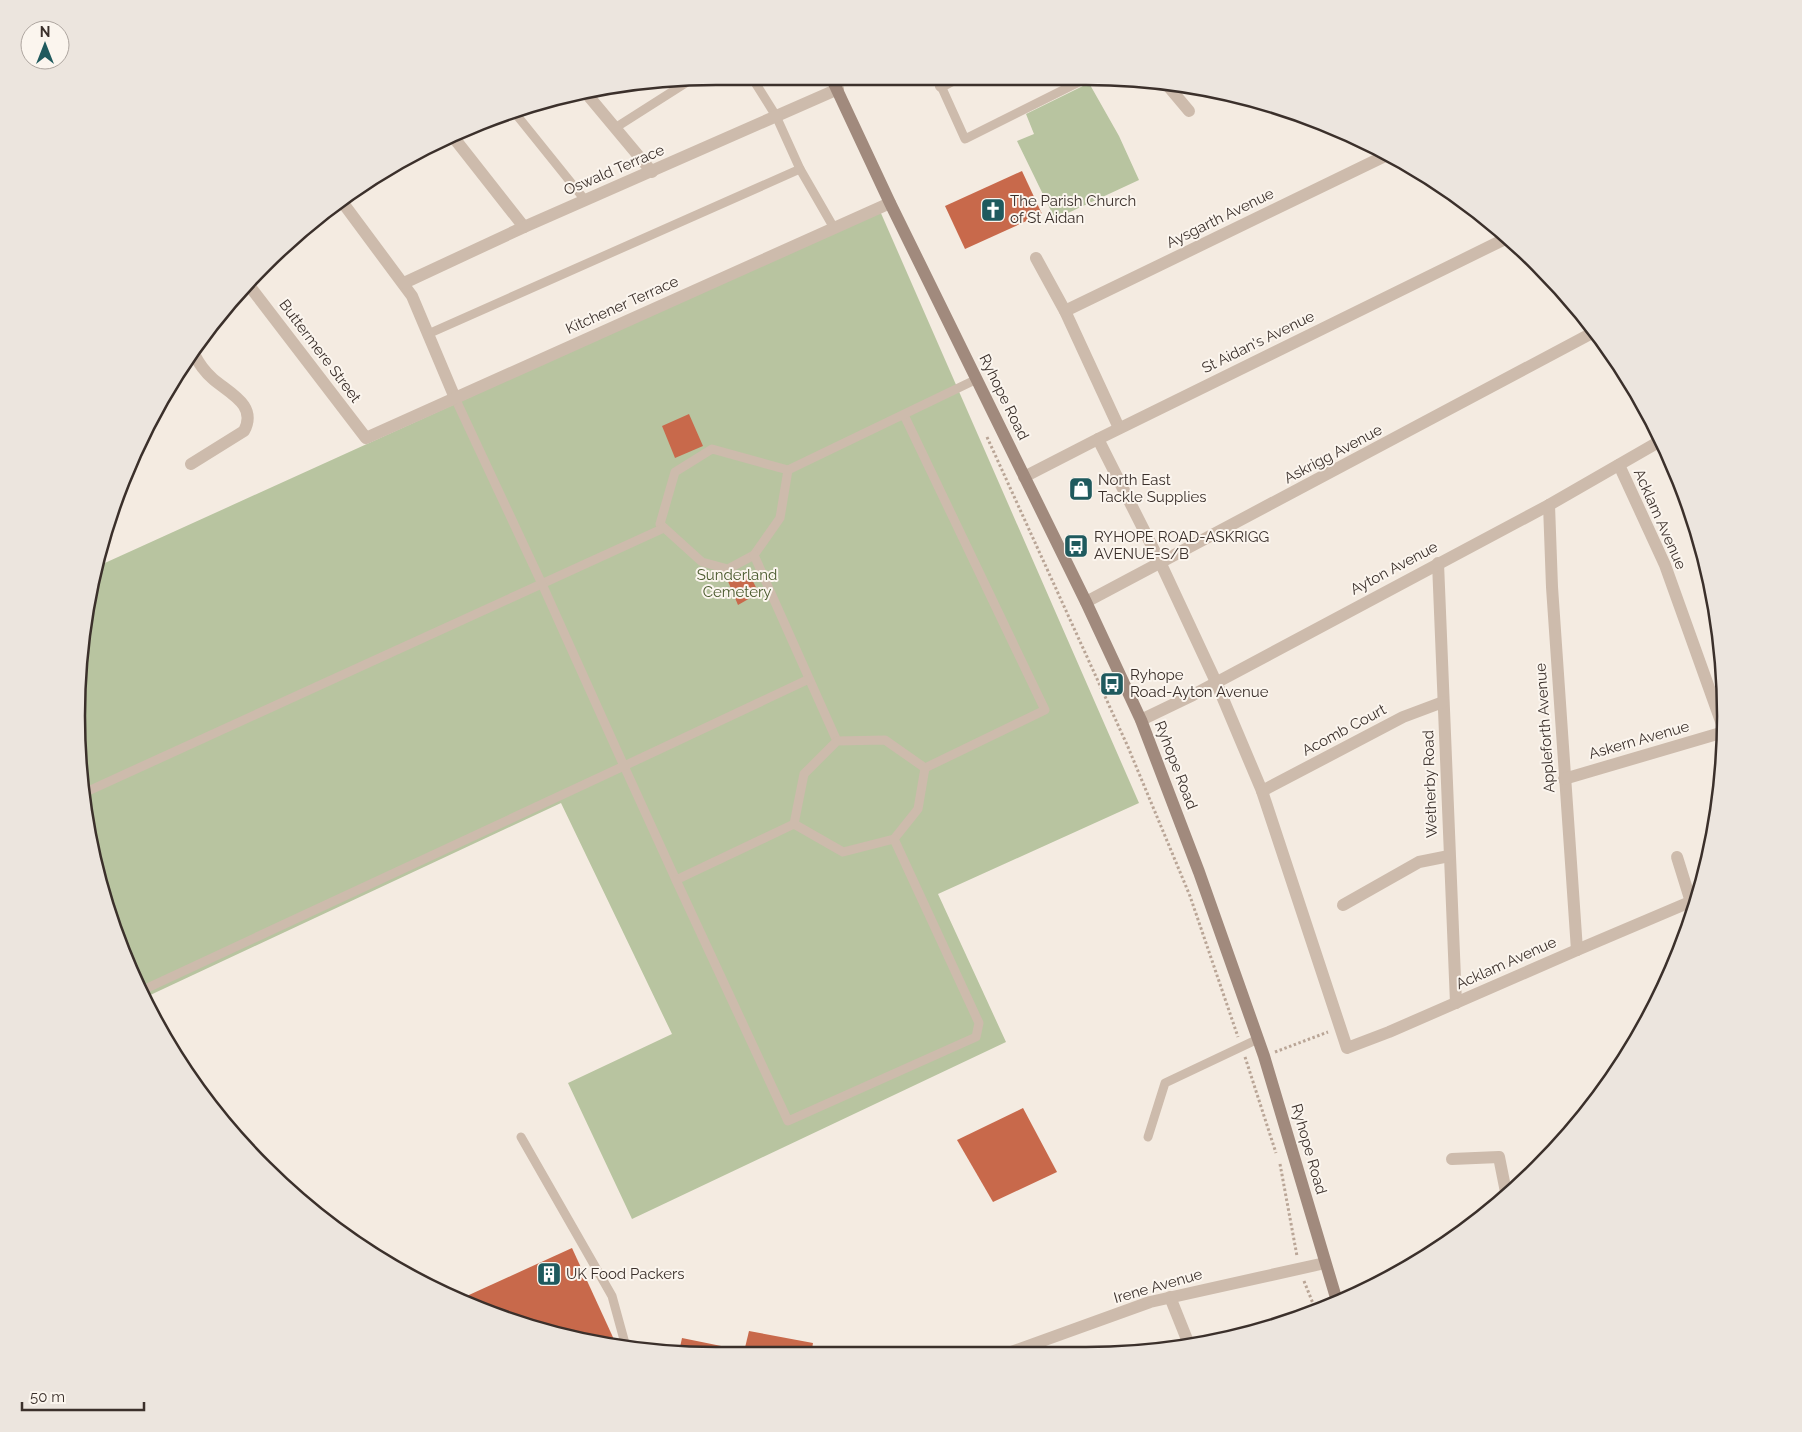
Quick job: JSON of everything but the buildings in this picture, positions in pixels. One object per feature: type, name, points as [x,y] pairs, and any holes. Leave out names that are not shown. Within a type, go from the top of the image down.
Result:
[{"type":"main road","name":"Ryhope Road","points":[[836,85],[890,203],[1086,602],[1141,720],[1200,872],[1264,1056],[1335,1295]]},
{"type":"street","name":"Oswald Terrace","points":[[404,283],[524,227],[838,89]]},
{"type":"street","points":[[1172,91],[1189,111]]},
{"type":"street","points":[[590,98],[652,172]]},
{"type":"street","points":[[457,141],[524,227]]},
{"type":"street","name":"Aysgarth Avenue","points":[[1065,311],[1380,158]]},
{"type":"street","name":"Kitchener Terrace","points":[[366,438],[890,203]]},
{"type":"street","points":[[345,206],[412,296],[455,398]]},
{"type":"street","name":"St Aidan's Avenue","points":[[1024,477],[1098,438],[1501,241]]},
{"type":"street","points":[[1036,258],[1065,311],[1120,428]]},
{"type":"street","name":"Buttermere Street","points":[[250,291],[366,438]]},
{"type":"street","name":"Askrigg Avenue","points":[[1086,602],[1161,564],[1589,335]]},
{"type":"street","points":[[191,464],[244,431],[248,424],[248,415],[238,398],[213,380],[201,367],[196,358]]},
{"type":"street","points":[[1098,438],[1161,564],[1216,682],[1262,791],[1340,1028]]},
{"type":"street","name":"Ayton Avenue","points":[[1141,720],[1549,505],[1655,444]]},
{"type":"street","name":"Acklam Avenue","points":[[1619,465],[1665,565],[1717,710]]},
{"type":"street","name":"Appleforth Avenue","points":[[1549,505],[1564,779],[1577,950]]},
{"type":"street","name":"Wetherby Road","points":[[1438,563],[1456,1003]]},
{"type":"street","name":"Acomb Court","points":[[1262,791],[1403,717],[1443,702]]},
{"type":"street","name":"Askern Avenue","points":[[1564,779],[1717,734]]},
{"type":"street","points":[[1343,905],[1419,862],[1449,856]]},
{"type":"street","points":[[1677,857],[1691,893]]},
{"type":"street","name":"Acklam Avenue","points":[[1340,1028],[1347,1048],[1688,903]]},
{"type":"street","points":[[1452,1158],[1498,1157],[1505,1187]]},
{"type":"street","name":"Irene Avenue","points":[[1025,1347],[1150,1302],[1325,1263]]},
{"type":"street","points":[[1170,1297],[1187,1339]]},
{"type":"lane","points":[[757,85],[776,116],[800,169],[834,228]]},
{"type":"lane","points":[[941,85],[965,139],[1074,85]]},
{"type":"lane","points":[[615,128],[683,86]]},
{"type":"lane","points":[[518,117],[585,200]]},
{"type":"lane","points":[[428,334],[800,169]]},
{"type":"lane","points":[[788,470],[780,518],[754,555],[728,569],[702,562],[660,524],[675,472],[712,449],[788,470],[977,379]]},
{"type":"lane","points":[[455,398],[788,1121],[976,1037],[979,1023],[894,839]]},
{"type":"lane","points":[[904,414],[1045,710],[925,768]]},
{"type":"lane","points":[[89,791],[664,528]]},
{"type":"lane","points":[[754,555],[837,741]]},
{"type":"lane","points":[[147,988],[809,679]]},
{"type":"lane","points":[[794,824],[804,774],[837,741],[885,740],[925,768]]},
{"type":"lane","points":[[794,824],[843,852],[894,839],[918,809],[925,768]]},
{"type":"lane","points":[[676,880],[794,824]]},
{"type":"lane","points":[[1148,1137],[1165,1083],[1258,1039]]},
{"type":"lane","points":[[521,1137],[612,1296],[624,1340]]},
{"type":"path","points":[[984,431],[1128,746],[1190,896],[1280,1164],[1300,1268],[1314,1304]]},
{"type":"path","points":[[1264,1056],[1340,1028]]},
{"type":"green space","points":[[1085,85],[1090,85],[1119,136],[1139,180],[1055,219],[1017,141],[1034,134],[1026,114]]},
{"type":"green space","name":"Sunderland Cemetery","points":[[880,211],[1139,803],[938,894],[1006,1042],[632,1219],[568,1083],[672,1034],[561,803],[150,995],[118,919],[97,839],[90,798],[86,757],[86,675],[90,634],[104,563]]},
{"type":"place","name":"The Parish Church of St Aidan","points":[[993,210]]},
{"type":"place","name":"North East Tackle Supplies","points":[[1081,489]]},
{"type":"place","name":"RYHOPE ROAD-ASKRIGG AVENUE-S/B","points":[[1076,546]]},
{"type":"place","name":"Ryhope Road-Ayton Avenue","points":[[1112,684]]},
{"type":"place","name":"UK Food Packers","points":[[549,1274]]}]
